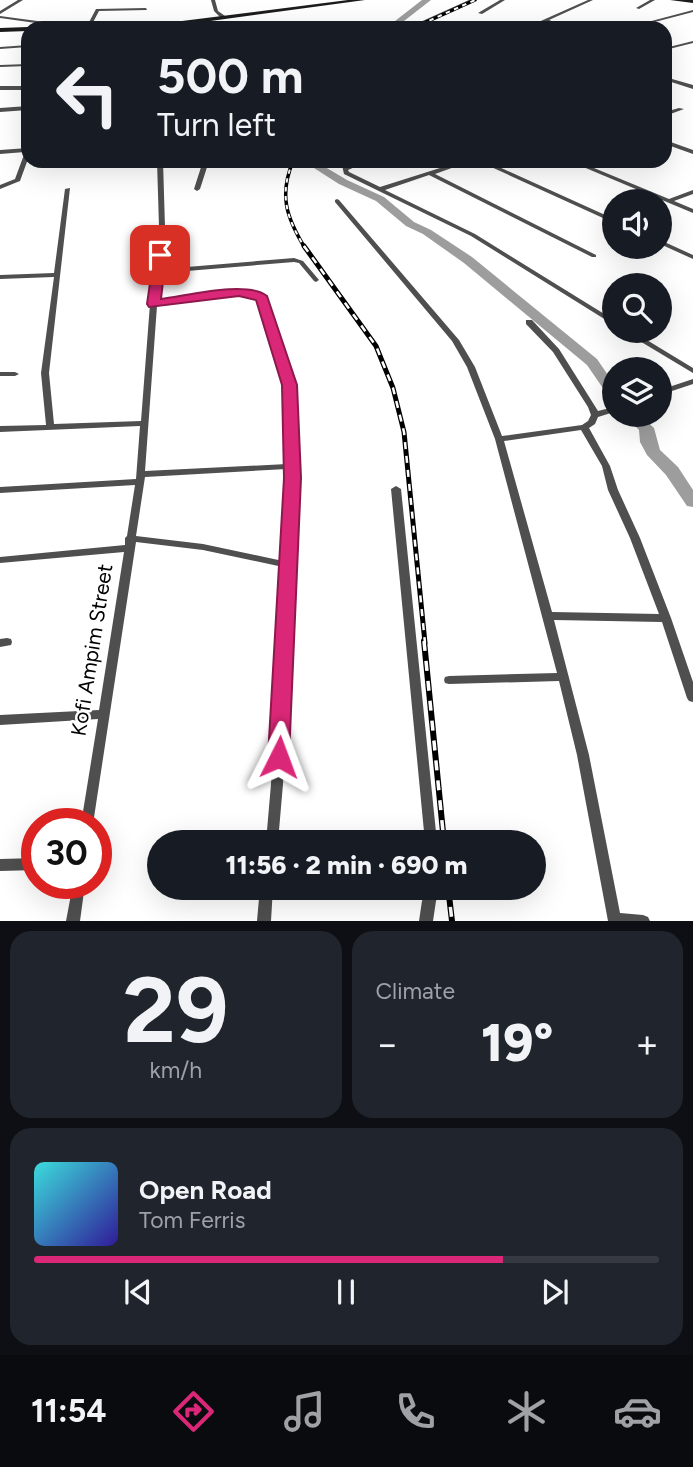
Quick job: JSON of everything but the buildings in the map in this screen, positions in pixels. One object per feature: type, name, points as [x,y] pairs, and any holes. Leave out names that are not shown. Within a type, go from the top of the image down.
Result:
[{"type":"main road","points":[[198,21],[362,0]]},
{"type":"main road","points":[[673,0],[693,1]]},
{"type":"main road","points":[[0,30],[21,29]]},
{"type":"street","points":[[0,15],[21,0]]},
{"type":"street","points":[[213,0],[216,11],[223,18]]},
{"type":"street","points":[[426,21],[472,0]]},
{"type":"street","points":[[480,13],[503,0]]},
{"type":"street","points":[[545,20],[591,0]]},
{"type":"street","points":[[638,8],[653,0]]},
{"type":"street","points":[[90,21],[97,10],[146,9]]},
{"type":"street","points":[[439,21],[462,10]]},
{"type":"street","points":[[654,21],[693,11]]},
{"type":"street","points":[[0,15],[39,21]]},
{"type":"street","points":[[672,47],[693,42]]},
{"type":"street","points":[[0,48],[21,46]]},
{"type":"street","points":[[677,46],[693,51]]},
{"type":"street","points":[[0,66],[21,65]]},
{"type":"street","points":[[672,80],[693,87]]},
{"type":"street","points":[[0,88],[21,88]]},
{"type":"street","points":[[0,110],[21,108]]},
{"type":"street","points":[[672,112],[681,109]]},
{"type":"street","points":[[672,144],[693,152]]},
{"type":"street","points":[[0,152],[21,150]]},
{"type":"street","points":[[0,187],[18,180],[22,168]]},
{"type":"street","points":[[140,478],[154,304],[160,271],[160,168]]},
{"type":"street","points":[[197,189],[204,168]]},
{"type":"street","points":[[345,168],[346,173],[473,235],[602,316]]},
{"type":"street","points":[[381,189],[445,168]]},
{"type":"street","points":[[497,168],[602,216]]},
{"type":"street","points":[[589,168],[639,189]]},
{"type":"street","points":[[429,173],[594,256]]},
{"type":"street","points":[[50,426],[46,373],[68,189]]},
{"type":"street","points":[[672,200],[693,192]]},
{"type":"street","points":[[337,201],[468,358],[499,439],[564,677],[583,755],[615,920],[643,921]]},
{"type":"street","points":[[672,203],[693,211]]},
{"type":"street","points":[[672,247],[693,257]]},
{"type":"street","points":[[160,271],[294,260],[301,262],[316,280]]},
{"type":"street","points":[[0,277],[56,275]]},
{"type":"street","points":[[154,304],[239,292],[257,294],[262,299],[290,385],[292,466],[273,830]]},
{"type":"street","points":[[528,322],[556,351],[595,415]]},
{"type":"street","points":[[647,343],[693,371]]},
{"type":"street","points":[[0,374],[15,373]]},
{"type":"street","points":[[672,389],[693,381]]},
{"type":"street","points":[[499,439],[584,427],[592,422],[595,415],[602,413]]},
{"type":"street","points":[[0,429],[144,424]]},
{"type":"street","points":[[584,427],[606,466],[613,490],[666,618],[693,698]]},
{"type":"street","points":[[0,490],[292,466]]},
{"type":"street","name":"Kofi Ampim Street","points":[[89,808],[140,478]]},
{"type":"street","points":[[396,489],[430,830]]},
{"type":"street","points":[[0,560],[130,543],[203,547],[288,565]]},
{"type":"street","points":[[548,616],[666,618]]},
{"type":"street","points":[[449,680],[564,677]]},
{"type":"street","points":[[0,720],[102,714]]},
{"type":"street","points":[[0,864],[21,864]]},
{"type":"street","points":[[74,921],[77,899]]},
{"type":"street","points":[[264,921],[266,900]]},
{"type":"street","points":[[426,921],[429,900]]},
{"type":"waterway","points":[[399,21],[427,0]]},
{"type":"waterway","points":[[320,168],[380,199],[410,224],[427,232],[468,260],[592,362],[602,377]]},
{"type":"waterway","points":[[645,427],[653,452],[672,471],[693,502]]},
{"type":"railway","points":[[428,21],[475,0]]},
{"type":"railway","points":[[291,168],[286,185],[287,206],[293,226],[305,248]]},
{"type":"railway","points":[[304,246],[376,346],[393,388],[404,432],[425,643]]},
{"type":"railway","points":[[424,641],[443,830]]},
{"type":"railway","points":[[450,900],[452,921]]},
{"type":"route","points":[[160,255],[154,304],[239,292],[257,294],[262,299],[271,319],[290,385],[292,478],[279,757]]}]
